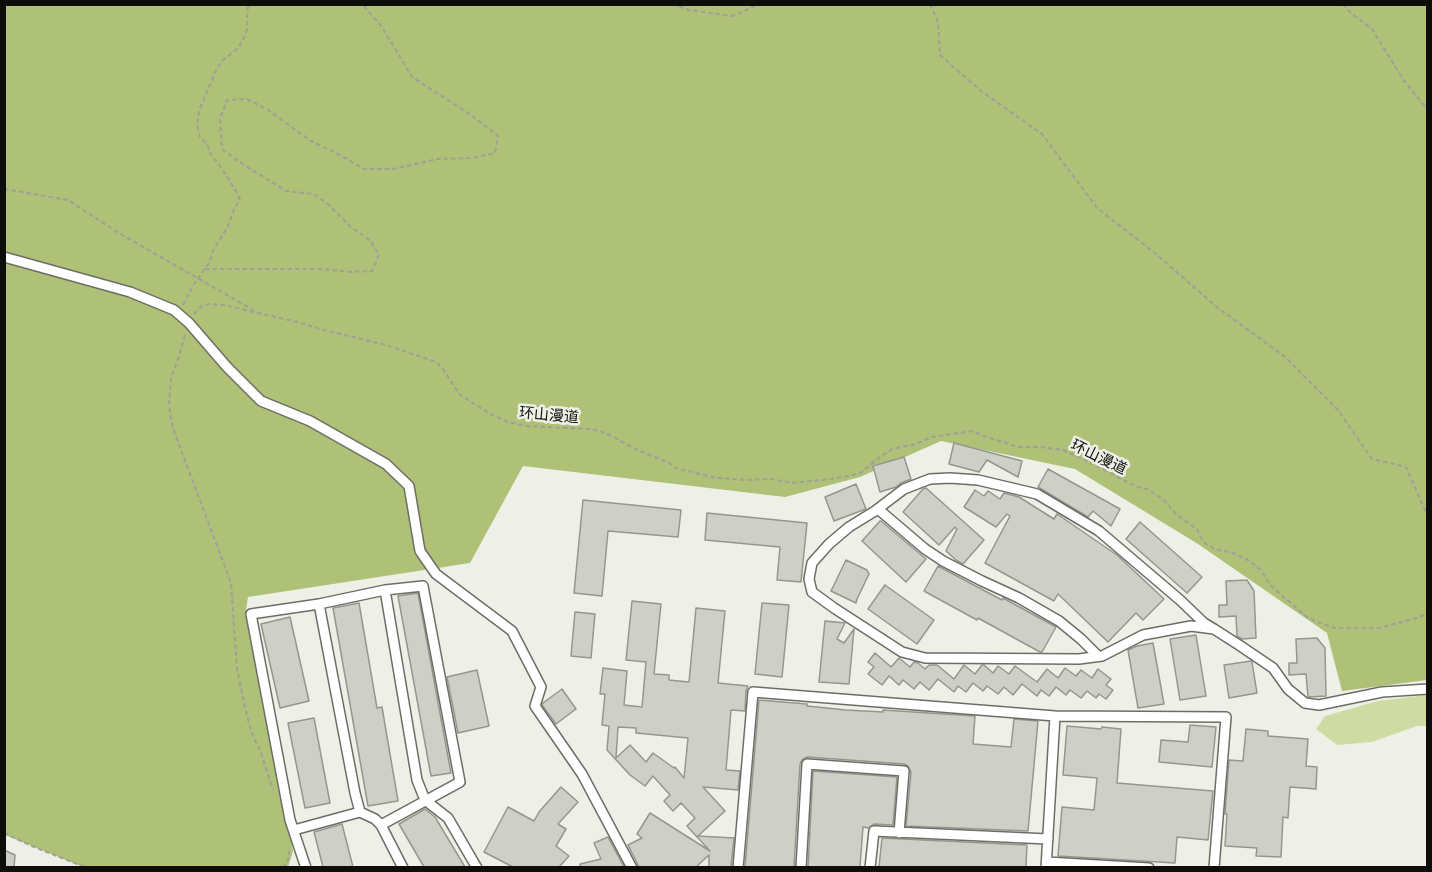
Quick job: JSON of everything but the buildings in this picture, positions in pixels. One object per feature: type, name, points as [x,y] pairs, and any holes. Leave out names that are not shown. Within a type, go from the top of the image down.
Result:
[{"type":"street","points":[[4,257],[130,292],[174,310],[189,323],[227,367],[261,401],[310,422],[386,464],[409,486],[420,551],[436,574],[512,631],[540,687],[536,706],[582,774],[632,867]]},
{"type":"street","points":[[1214,629],[1191,626],[1143,635],[1102,656],[1079,660],[924,658],[902,652],[834,608],[812,591],[809,579],[812,563],[829,544],[849,527],[904,489],[930,479],[978,480],[1037,494],[1099,531],[1204,623],[1214,629],[1273,668],[1288,690],[1305,703],[1319,705],[1383,692],[1428,689]]},
{"type":"street","points":[[878,508],[925,549],[943,561],[1019,598],[1059,621],[1098,656]]},
{"type":"street","points":[[306,867],[290,820],[251,614],[423,586],[460,782],[381,825]]},
{"type":"street","points":[[385,591],[417,780],[425,800],[448,818],[477,867]]},
{"type":"street","points":[[319,604],[360,812]]},
{"type":"street","points":[[738,867],[753,692],[1055,716],[1226,717],[1214,867]]},
{"type":"street","points":[[1055,716],[1046,865],[1149,867]]},
{"type":"street","points":[[801,867],[807,764],[904,771],[898,833]]},
{"type":"street","points":[[294,830],[360,812],[375,819],[381,825],[403,867]]},
{"type":"street","points":[[870,867],[874,831],[1048,839]]},
{"type":"path","points":[[179,314],[228,226],[240,198],[214,160],[196,126],[197,116],[216,70],[223,60],[235,52],[241,44],[247,29],[249,4]]},
{"type":"path","points":[[205,269],[372,271],[379,255],[370,240],[352,228],[328,204],[314,194],[286,191],[222,149],[220,119],[227,100],[246,99],[268,110],[310,141],[364,169],[393,169],[438,159],[471,158],[495,153],[498,136],[471,115],[412,77],[382,27],[362,4]]},
{"type":"path","points":[[672,4],[688,10],[733,16],[759,4]]},
{"type":"path","points":[[930,4],[938,22],[940,55],[981,91],[1042,135],[1097,208],[1156,254],[1218,308],[1284,356],[1338,411],[1372,459],[1406,467],[1428,517]]},
{"type":"path","points":[[1343,4],[1372,28],[1404,81],[1428,110]]},
{"type":"path","points":[[4,189],[68,200],[117,232],[259,313]]},
{"type":"path","name":"环山漫道","points":[[189,323],[202,306],[224,305],[386,345],[436,362],[460,395],[492,416],[527,426],[600,431],[669,463],[675,468],[717,478],[771,479],[792,483],[853,475],[862,472],[892,449],[916,444],[932,437],[972,431],[1018,447],[1063,450],[1137,487],[1147,489],[1163,499],[1178,515],[1197,529],[1206,544],[1248,560],[1261,570],[1270,585],[1302,613],[1322,624],[1335,628],[1379,628],[1428,613]]},
{"type":"path","points":[[189,323],[171,379],[169,411],[175,434],[231,583],[237,669],[251,731],[274,793]]},
{"type":"path","points":[[4,833],[87,867]]},
{"type":"path","points":[[283,867],[289,858],[288,844]]},
{"type":"green space","points":[[4,5],[1427,5],[1427,680],[1342,691],[1327,633],[1198,544],[1075,469],[941,441],[860,477],[785,497],[523,466],[470,563],[248,597],[246,610],[293,851],[288,867],[83,867],[5,835]]},
{"type":"green space","points":[[1427,695],[1427,726],[1417,726],[1372,742],[1337,745],[1316,729],[1325,716],[1378,701]]}]
